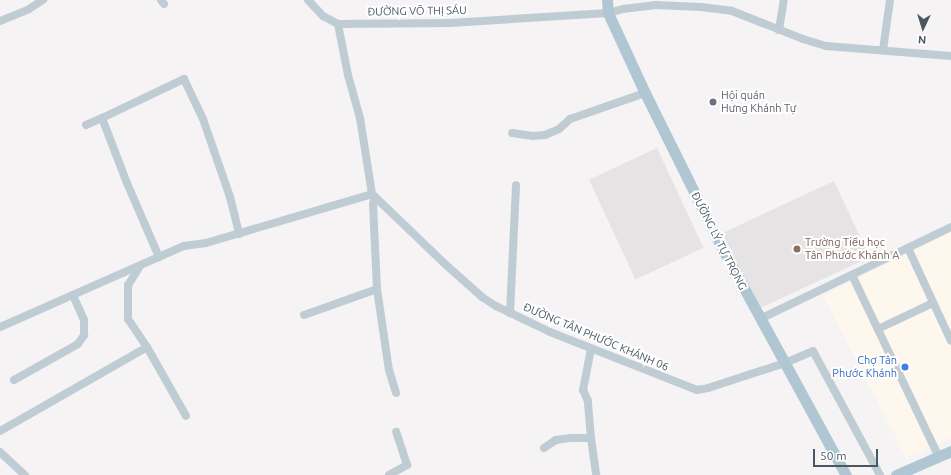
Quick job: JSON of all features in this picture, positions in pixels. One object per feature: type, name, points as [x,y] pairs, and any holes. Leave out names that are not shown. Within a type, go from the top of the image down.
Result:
[{"type":"main road","name":"ĐƯỜNG LÝ TỰ TRỌNG","points":[[607,0],[608,13],[645,93],[721,246],[846,475]]},
{"type":"main road","points":[[896,475],[951,451]]},
{"type":"street","points":[[0,21],[29,9],[43,0]]},
{"type":"street","points":[[308,0],[323,16],[338,24],[348,75],[360,118],[374,195],[373,204],[377,289],[389,370],[396,393]]},
{"type":"street","points":[[779,30],[784,0]]},
{"type":"street","points":[[883,50],[890,0]]},
{"type":"street","name":"ĐƯỜNG VÕ THỊ SÁU","points":[[338,24],[450,23],[608,13],[623,9],[656,5],[701,7],[732,11],[779,30],[826,46],[951,56]]},
{"type":"street","points":[[86,125],[184,79],[203,119],[230,197],[239,234]]},
{"type":"street","points":[[512,133],[532,136],[545,135],[559,129],[570,119],[645,93]]},
{"type":"street","points":[[102,118],[159,257]]},
{"type":"street","points":[[510,313],[516,185]]},
{"type":"street","points":[[0,327],[184,246],[206,243],[374,195]]},
{"type":"street","name":"ĐƯỜNG TÂN PHƯỚC KHÁNH 06","points":[[374,195],[445,264],[496,306],[550,332],[697,390],[708,388],[785,363],[813,351],[880,475]]},
{"type":"street","points":[[760,319],[951,227]]},
{"type":"street","points":[[908,248],[951,341]]},
{"type":"street","points":[[140,266],[128,285],[128,319],[147,347],[186,416]]},
{"type":"street","points":[[852,275],[939,457]]},
{"type":"street","points":[[304,315],[377,289]]},
{"type":"street","points":[[14,380],[78,344],[84,334],[84,320],[73,295]]},
{"type":"street","points":[[878,329],[933,303]]},
{"type":"street","points":[[0,431],[147,347]]},
{"type":"street","points":[[591,349],[583,390],[588,401],[596,475]]},
{"type":"street","points":[[389,475],[407,465],[396,432]]},
{"type":"street","points":[[544,448],[556,440],[591,438]]},
{"type":"street","points":[[0,452],[25,475]]},
{"type":"shaded area","points":[[657,148],[703,248],[636,279],[589,180]]},
{"type":"shaded area","name":"Trường Tiểu học Tân Phước Khánh A","points":[[834,181],[869,257],[756,310],[721,234]]},
{"type":"shaded area","name":"Chợ Tân Phước Khánh","points":[[951,232],[951,438],[906,459],[823,296]]},
{"type":"place","name":"Hội quán Hưng Khánh Tự","points":[[713,102]]},
{"type":"place","name":"Trường Tiểu học Tân Phước Khánh A","points":[[797,249]]},
{"type":"place","name":"Chợ Tân Phước Khánh","points":[[905,367]]}]
